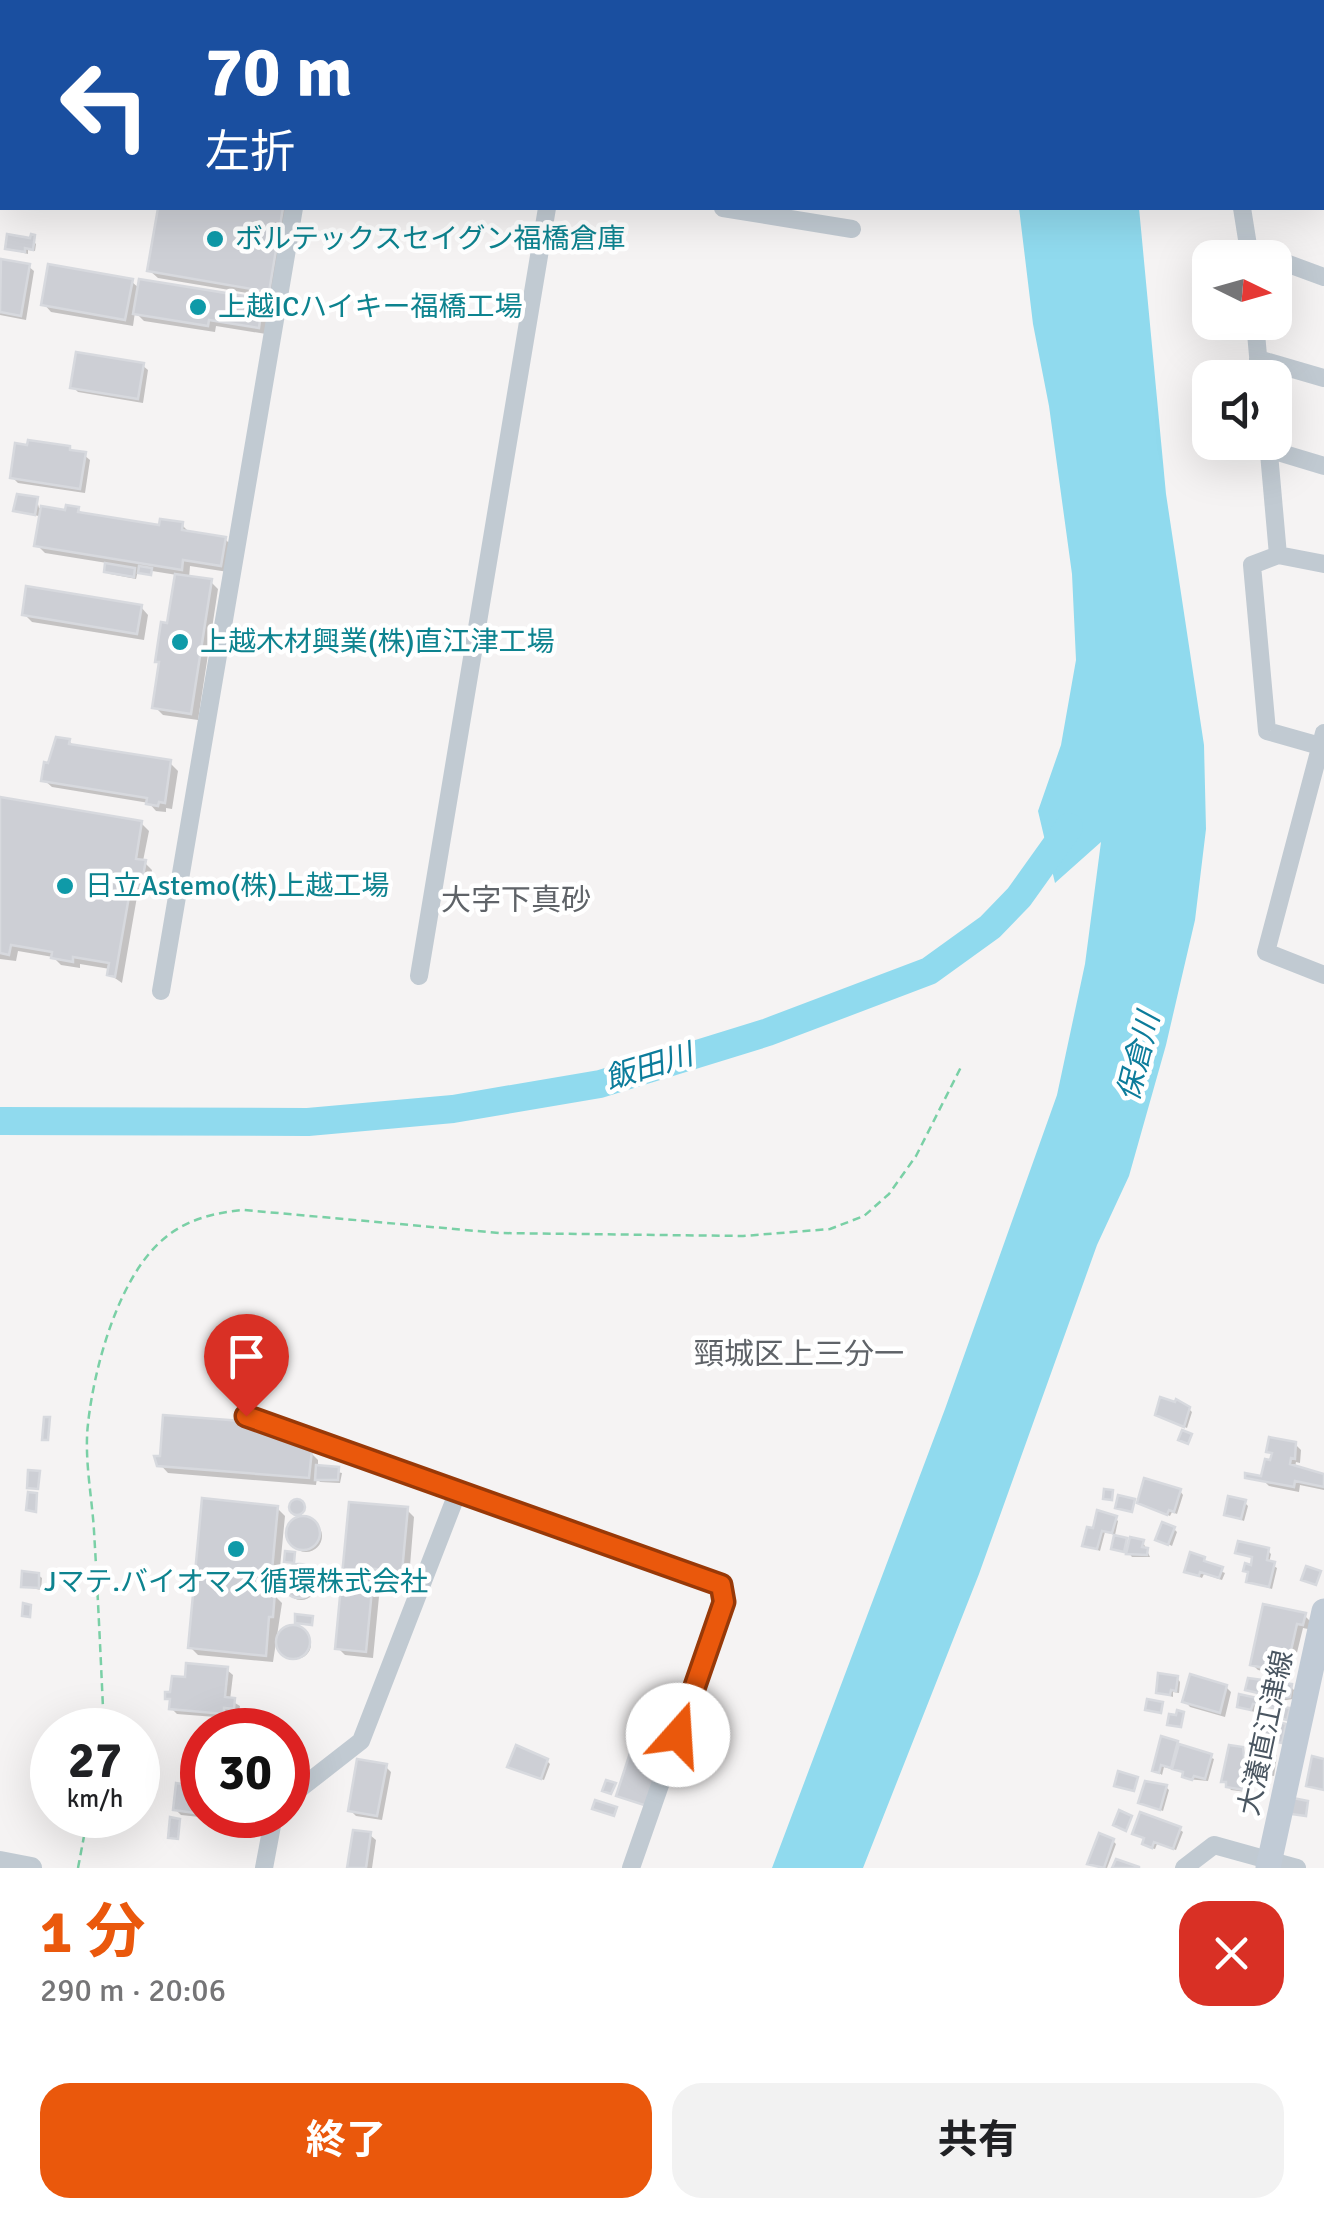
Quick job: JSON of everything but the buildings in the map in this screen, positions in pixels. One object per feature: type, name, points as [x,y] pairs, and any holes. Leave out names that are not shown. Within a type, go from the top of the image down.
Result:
[{"type":"main road","name":"大瀁直江津線","points":[[1269,1865],[1324,1611]]},
{"type":"street","points":[[161,992],[294,210]]},
{"type":"street","points":[[419,976],[547,210]]},
{"type":"street","points":[[735,210],[852,229]]},
{"type":"street","points":[[1242,210],[1248,240]]},
{"type":"street","points":[[1292,266],[1324,278]]},
{"type":"street","points":[[1292,373],[1324,378]]},
{"type":"street","points":[[1292,455],[1324,466]]},
{"type":"street","points":[[1269,460],[1278,555]]},
{"type":"street","points":[[1324,564],[1278,555],[1252,565],[1267,731],[1322,739],[1266,952],[1324,976]]},
{"type":"street","points":[[246,1416],[721,1585],[724,1602],[631,1868]]},
{"type":"street","points":[[310,1781],[361,1741],[458,1491]]},
{"type":"street","points":[[264,1868],[270,1838]]},
{"type":"street","points":[[1184,1868],[1214,1845],[1269,1865],[1297,1868]]},
{"type":"street","points":[[0,1862],[32,1868]]},
{"type":"path","points":[[103,1708],[87,1428],[109,1334],[124,1294],[141,1264],[163,1238],[198,1220],[244,1210],[499,1233],[743,1236],[830,1229],[864,1216],[889,1194],[916,1156],[962,1066]]},
{"type":"path","points":[[78,1868],[84,1838]]},
{"type":"water","name":"保倉川","points":[[1019,210],[1139,210],[1166,494],[1204,745],[1206,829],[1195,920],[1166,1045],[1129,1176],[1097,1245],[979,1574],[863,1868],[772,1868],[945,1409],[1057,1095],[1085,964],[1101,842],[1055,883],[1038,811],[1061,745],[1076,660],[1072,574],[1049,406],[1033,324]]},
{"type":"waterway","name":"飯田川","points":[[0,1121],[308,1122],[453,1109],[600,1084],[768,1032],[929,971],[990,927],[1019,897],[1069,827]]},
{"type":"place","name":"ボルテックスセイグン福橋倉庫","points":[[215,239]]},
{"type":"place","name":"上越ICハイキー福橋工場","points":[[198,307]]},
{"type":"place","name":"上越木材興業(株)直江津工場","points":[[180,642]]},
{"type":"place","name":"日立Astemo(株)上越工場","points":[[65,886]]},
{"type":"place","name":"Jマテ.バイオマス循環株式会社","points":[[236,1549]]},
{"type":"district","name":"大字下真砂","points":[[516,900]]},
{"type":"district","name":"頸城区上三分一","points":[[799,1354]]},
{"type":"route","points":[[246,1416],[721,1585],[724,1602],[678,1735]]}]
